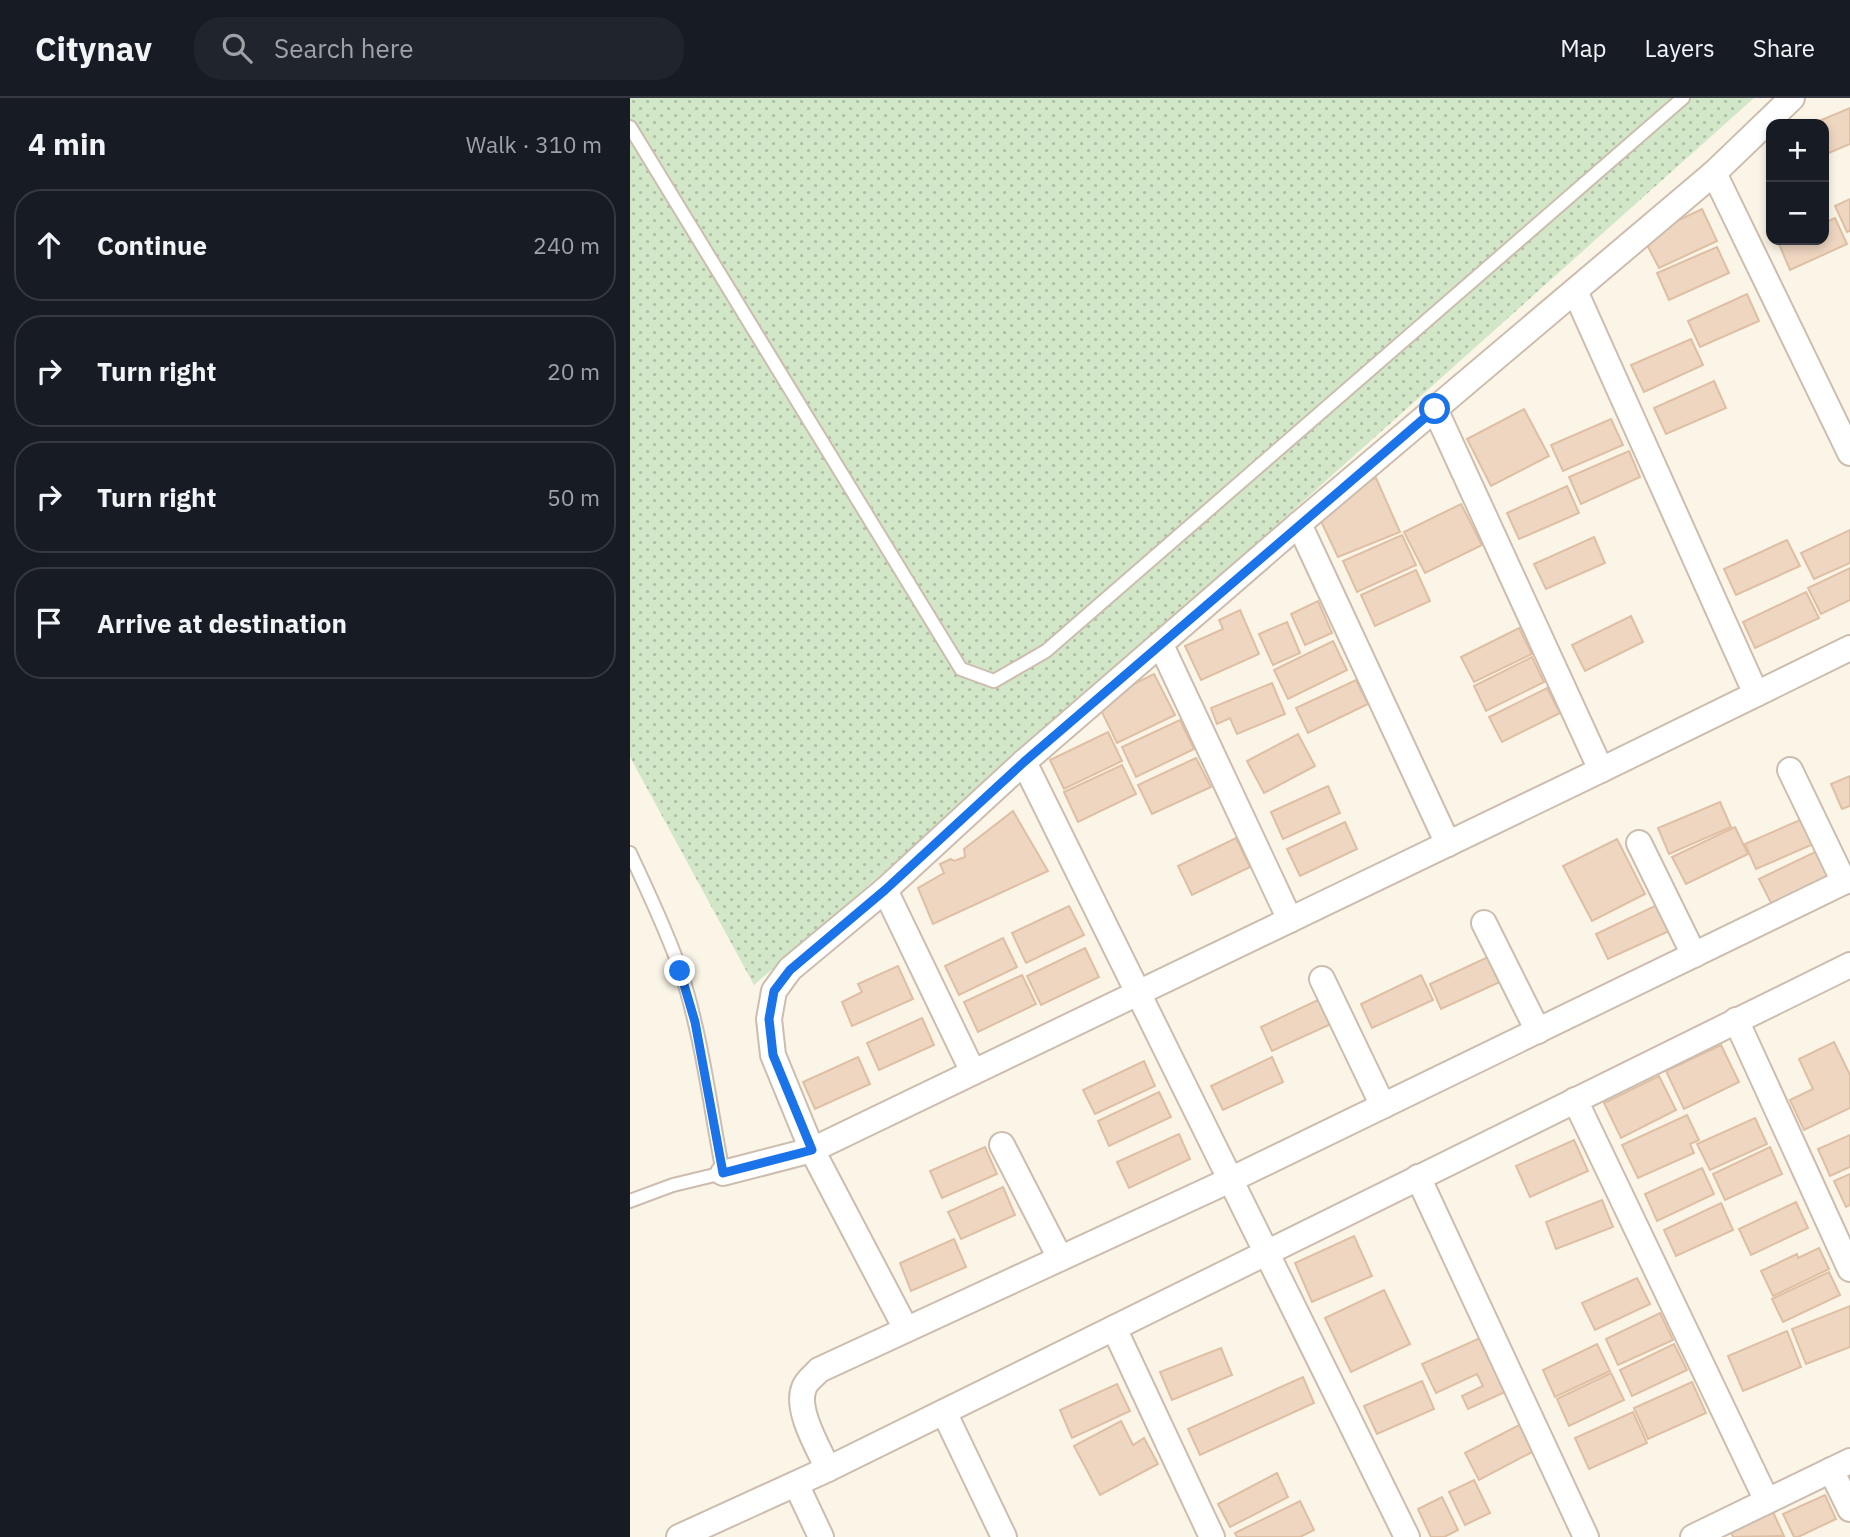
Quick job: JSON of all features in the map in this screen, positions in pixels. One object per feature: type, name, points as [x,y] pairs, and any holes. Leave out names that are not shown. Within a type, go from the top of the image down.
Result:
[{"type":"street","points":[[906,1329],[812,1150],[773,1055],[769,1019],[774,991],[790,970],[885,890],[1024,762],[1299,524],[1714,173],[1792,98]]},
{"type":"street","points":[[1714,173],[1850,453]]},
{"type":"street","points":[[1575,291],[1756,694]]},
{"type":"street","points":[[1435,409],[1601,770]]},
{"type":"street","points":[[1299,524],[1448,844]]},
{"type":"street","points":[[1161,645],[1290,920]]},
{"type":"street","points":[[723,1173],[812,1150],[1850,648]]},
{"type":"street","points":[[1024,762],[1407,1537]]},
{"type":"street","points":[[828,1469],[805,1417],[801,1400],[804,1386],[819,1370],[1230,1180],[1847,881],[1790,770]]},
{"type":"street","points":[[1639,843],[1694,955]]},
{"type":"street","points":[[885,890],[973,1072]]},
{"type":"street","points":[[1484,923],[1538,1031]]},
{"type":"street","points":[[679,1537],[828,1469],[1850,965]]},
{"type":"street","points":[[1322,979],[1383,1106]]},
{"type":"street","points":[[1736,1020],[1850,1269]]},
{"type":"street","points":[[1575,1100],[1767,1501]]},
{"type":"street","points":[[1002,1145],[1060,1258]]},
{"type":"street","points":[[1418,1177],[1586,1537]]},
{"type":"street","points":[[1114,1328],[1212,1537]]},
{"type":"street","points":[[944,1412],[1004,1537]]},
{"type":"street","points":[[1701,1535],[1840,1465],[1850,1509]]},
{"type":"street","points":[[796,1484],[821,1537]]},
{"type":"lane","points":[[630,127],[961,669],[994,681],[1046,651],[1683,98]]},
{"type":"lane","points":[[630,853],[680,971],[691,1009],[723,1173],[673,1185],[630,1201]]},
{"type":"green space","points":[[630,98],[1754,98],[1045,732],[754,985],[630,757]]},
{"type":"building","points":[[1850,108],[1850,144],[1829,153],[1829,119],[1824,119]]},
{"type":"building","points":[[1850,199],[1850,231],[1847,232],[1835,206]]},
{"type":"building","points":[[1702,209],[1717,241],[1659,268],[1643,237]]},
{"type":"building","points":[[1835,218],[1847,244],[1790,270],[1779,245],[1829,245],[1829,221]]},
{"type":"building","points":[[1717,247],[1729,273],[1669,300],[1657,273]]},
{"type":"building","points":[[1747,294],[1759,321],[1700,347],[1688,321]]},
{"type":"building","points":[[1691,339],[1703,365],[1644,392],[1631,365]]},
{"type":"building","points":[[1714,381],[1726,408],[1666,434],[1654,408]]},
{"type":"building","points":[[1524,409],[1549,456],[1491,486],[1467,439]]},
{"type":"building","points":[[1611,419],[1623,445],[1563,471],[1551,445]]},
{"type":"building","points":[[1629,451],[1640,477],[1581,504],[1569,477]]},
{"type":"building","points":[[1376,478],[1400,532],[1338,557],[1318,515],[1349,488]]},
{"type":"building","points":[[1567,486],[1579,513],[1519,539],[1507,513]]},
{"type":"building","points":[[1461,504],[1482,545],[1425,573],[1404,532]]},
{"type":"building","points":[[1850,530],[1850,563],[1814,579],[1801,553]]},
{"type":"building","points":[[1402,535],[1416,565],[1357,592],[1343,561]]},
{"type":"building","points":[[1594,537],[1605,563],[1546,589],[1534,564]]},
{"type":"building","points":[[1787,540],[1800,566],[1736,595],[1724,569]]},
{"type":"building","points":[[1850,568],[1850,600],[1821,614],[1808,588]]},
{"type":"building","points":[[1416,570],[1430,601],[1375,626],[1361,595]]},
{"type":"building","points":[[1806,592],[1819,618],[1755,648],[1743,622]]},
{"type":"building","points":[[1318,601],[1332,633],[1305,645],[1291,614]]},
{"type":"building","points":[[1240,610],[1259,654],[1201,680],[1185,646],[1223,629],[1219,620]]},
{"type":"building","points":[[1631,616],[1643,642],[1585,671],[1572,645]]},
{"type":"building","points":[[1287,622],[1300,653],[1273,665],[1259,634]]},
{"type":"building","points":[[1519,628],[1532,654],[1474,682],[1461,657]]},
{"type":"building","points":[[1333,641],[1347,670],[1288,699],[1274,670]]},
{"type":"building","points":[[1532,657],[1544,682],[1486,711],[1474,686]]},
{"type":"building","points":[[1154,674],[1175,715],[1117,743],[1097,702]]},
{"type":"building","points":[[1356,680],[1368,704],[1308,733],[1296,708]]},
{"type":"building","points":[[1272,683],[1285,714],[1237,734],[1230,718],[1217,724],[1211,708]]},
{"type":"building","points":[[1547,688],[1560,713],[1502,742],[1489,717]]},
{"type":"building","points":[[1180,720],[1194,749],[1136,777],[1122,747]]},
{"type":"building","points":[[1108,732],[1122,761],[1064,789],[1050,760]]},
{"type":"building","points":[[1298,734],[1315,766],[1264,793],[1247,761]]},
{"type":"building","points":[[1196,758],[1211,787],[1152,814],[1138,785]]},
{"type":"building","points":[[1122,765],[1136,794],[1078,822],[1064,792]]},
{"type":"building","points":[[1850,776],[1850,806],[1842,809],[1831,784]]},
{"type":"building","points":[[1328,786],[1340,813],[1283,839],[1271,812]]},
{"type":"building","points":[[1720,802],[1731,827],[1669,854],[1658,828]]},
{"type":"building","points":[[1013,811],[1048,871],[933,924],[918,888],[944,873],[940,864],[965,857],[964,849]]},
{"type":"building","points":[[1807,817],[1818,842],[1756,869],[1745,844]]},
{"type":"building","points":[[1345,822],[1357,849],[1300,876],[1287,849]]},
{"type":"building","points":[[1735,827],[1748,854],[1686,884],[1672,857]]},
{"type":"building","points":[[1236,838],[1250,867],[1192,895],[1178,866]]},
{"type":"building","points":[[1617,839],[1645,894],[1592,921],[1563,866]]},
{"type":"building","points":[[1817,851],[1831,879],[1773,907],[1759,879]]},
{"type":"building","points":[[1657,905],[1669,931],[1608,959],[1596,934]]},
{"type":"building","points":[[1069,906],[1084,935],[1026,963],[1012,933]]},
{"type":"building","points":[[1003,938],[1017,967],[959,995],[945,966]]},
{"type":"building","points":[[1085,948],[1099,977],[1041,1005],[1027,976]]},
{"type":"building","points":[[1490,956],[1502,981],[1441,1009],[1430,984]]},
{"type":"building","points":[[898,966],[913,999],[852,1026],[842,1002],[862,992],[858,984]]},
{"type":"building","points":[[1022,975],[1036,1004],[978,1032],[964,1002]]},
{"type":"building","points":[[1421,975],[1433,1000],[1372,1028],[1361,1004]]},
{"type":"building","points":[[1322,998],[1333,1023],[1272,1051],[1261,1027]]},
{"type":"building","points":[[922,1018],[934,1045],[879,1070],[867,1043]]},
{"type":"building","points":[[1834,1042],[1850,1075],[1850,1108],[1804,1130],[1790,1100],[1813,1089],[1799,1059]]},
{"type":"building","points":[[1721,1045],[1739,1082],[1684,1109],[1666,1071]]},
{"type":"building","points":[[858,1057],[870,1084],[815,1109],[803,1082]]},
{"type":"building","points":[[1272,1057],[1283,1082],[1223,1110],[1211,1086]]},
{"type":"building","points":[[1144,1061],[1155,1086],[1095,1114],[1083,1090]]},
{"type":"building","points":[[1659,1076],[1676,1110],[1621,1138],[1604,1103]]},
{"type":"building","points":[[1159,1092],[1171,1117],[1109,1146],[1098,1121]]},
{"type":"building","points":[[1687,1115],[1699,1140],[1690,1144],[1694,1153],[1638,1178],[1622,1145]]},
{"type":"building","points":[[1755,1118],[1767,1144],[1710,1170],[1697,1144]]},
{"type":"building","points":[[1179,1134],[1190,1159],[1129,1188],[1117,1162]]},
{"type":"building","points":[[1850,1135],[1850,1167],[1830,1176],[1818,1149]]},
{"type":"building","points":[[1574,1140],[1588,1171],[1530,1197],[1516,1166]]},
{"type":"building","points":[[985,1147],[997,1174],[942,1198],[930,1171]]},
{"type":"building","points":[[1770,1147],[1782,1174],[1725,1200],[1713,1174]]},
{"type":"building","points":[[1702,1168],[1714,1194],[1657,1221],[1645,1194]]},
{"type":"building","points":[[1850,1174],[1850,1205],[1846,1207],[1834,1181]]},
{"type":"building","points":[[1003,1187],[1015,1215],[961,1239],[948,1212]]},
{"type":"building","points":[[1602,1200],[1613,1227],[1556,1249],[1546,1222]]},
{"type":"building","points":[[1796,1202],[1808,1228],[1751,1255],[1739,1229]]},
{"type":"building","points":[[1721,1203],[1733,1230],[1676,1256],[1664,1230]]},
{"type":"building","points":[[1354,1236],[1372,1276],[1312,1302],[1295,1263]]},
{"type":"building","points":[[954,1239],[966,1267],[911,1291],[900,1263]]},
{"type":"building","points":[[1819,1248],[1829,1269],[1773,1296],[1761,1271],[1797,1254],[1798,1258]]},
{"type":"building","points":[[1829,1272],[1840,1295],[1783,1322],[1772,1299]]},
{"type":"building","points":[[1637,1278],[1650,1304],[1595,1330],[1582,1303]]},
{"type":"building","points":[[1384,1290],[1410,1344],[1351,1372],[1325,1318]]},
{"type":"building","points":[[1850,1306],[1850,1347],[1806,1364],[1792,1329]]},
{"type":"building","points":[[1660,1313],[1673,1340],[1618,1365],[1606,1339]]},
{"type":"building","points":[[1787,1331],[1801,1367],[1743,1391],[1728,1356]]},
{"type":"building","points":[[1480,1338],[1505,1392],[1468,1409],[1462,1396],[1483,1386],[1477,1374],[1436,1393],[1422,1364]]},
{"type":"building","points":[[1597,1344],[1610,1371],[1555,1397],[1543,1370]]},
{"type":"building","points":[[1674,1344],[1687,1370],[1632,1396],[1620,1370]]},
{"type":"building","points":[[1221,1348],[1232,1375],[1172,1400],[1160,1372]]},
{"type":"building","points":[[1611,1373],[1624,1400],[1569,1426],[1557,1399]]},
{"type":"building","points":[[1303,1377],[1314,1403],[1200,1455],[1188,1429]]},
{"type":"building","points":[[1422,1381],[1434,1409],[1377,1434],[1364,1406]]},
{"type":"building","points":[[1692,1382],[1706,1413],[1648,1439],[1634,1408]]},
{"type":"building","points":[[1117,1384],[1130,1411],[1072,1438],[1060,1410]]},
{"type":"building","points":[[1633,1412],[1647,1443],[1589,1469],[1575,1438]]},
{"type":"building","points":[[1121,1421],[1133,1445],[1144,1438],[1158,1464],[1100,1495],[1074,1446]]},
{"type":"building","points":[[1521,1424],[1534,1451],[1479,1480],[1465,1453]]},
{"type":"building","points":[[1277,1473],[1288,1497],[1230,1527],[1218,1504]]},
{"type":"building","points":[[1474,1480],[1490,1513],[1465,1525],[1449,1492]]},
{"type":"building","points":[[1825,1495],[1836,1519],[1794,1537],[1783,1514]]},
{"type":"building","points":[[1442,1497],[1458,1530],[1444,1537],[1431,1537],[1418,1509]]},
{"type":"building","points":[[1300,1501],[1314,1530],[1300,1537],[1237,1537],[1235,1533]]},
{"type":"building","points":[[1773,1512],[1784,1536],[1733,1537],[1731,1532]]},
{"type":"route","points":[[680,971],[695,1022],[723,1173],[812,1150],[773,1055],[769,1019],[774,991],[790,970],[885,890],[1024,762],[1435,409]]}]
